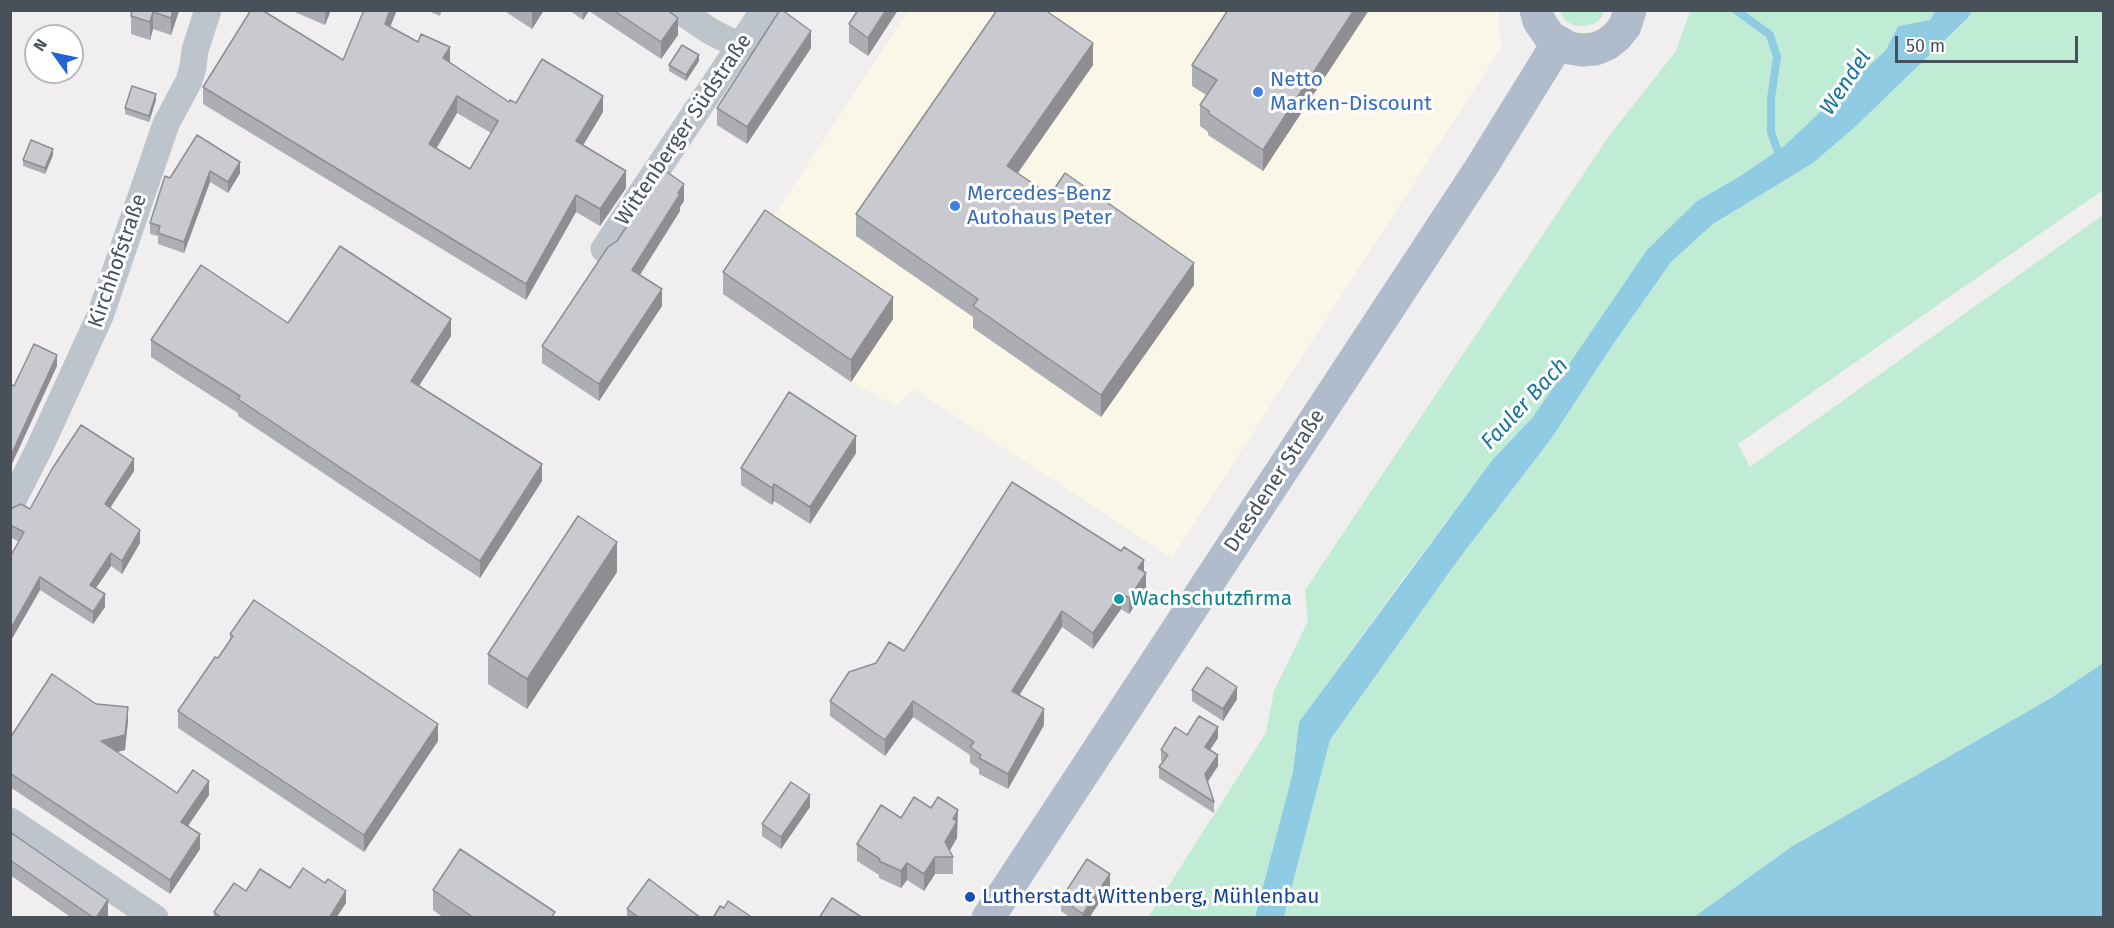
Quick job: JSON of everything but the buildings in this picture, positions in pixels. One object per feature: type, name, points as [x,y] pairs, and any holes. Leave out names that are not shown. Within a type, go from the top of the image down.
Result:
[{"type":"main road","points":[[1536,10],[1544,30],[1558,43],[1582,50],[1595,49],[1607,44],[1617,36],[1625,26],[1630,10]]},
{"type":"main road","name":"Dresdener Straße","points":[[988,918],[1482,166],[1558,43]]},
{"type":"street","name":"Kirchhofstraße","points":[[10,506],[38,452],[100,316],[166,124],[189,81],[195,50],[208,10]]},
{"type":"street","points":[[679,10],[717,21],[741,47]]},
{"type":"street","name":"Wittenberger Südstraße","points":[[604,249],[764,10]]},
{"type":"street","points":[[10,821],[155,918]]},
{"type":"shaded area","points":[[908,11],[1498,11],[1501,48],[1172,558],[914,389],[896,406],[851,382],[723,294]]},
{"type":"green space","points":[[1559,11],[1605,11],[1594,24],[1575,26],[1566,21]]},
{"type":"green space","points":[[1690,11],[1935,11],[1930,20],[1898,26],[1886,50],[1784,146],[1742,175],[1697,201],[1533,417],[1493,459],[1299,722],[1293,772],[1255,917],[1148,918],[1266,733],[1274,691],[1308,621],[1305,590],[1609,136],[1676,51]]},
{"type":"green space","points":[[1972,11],[2103,11],[2103,190],[1738,444],[1750,467],[2103,215],[2103,663],[2051,698],[1791,847],[1694,917],[1284,918],[1330,740],[1458,560],[1551,439],[1671,262],[1713,224],[1813,163],[1855,127],[1969,18]]},
{"type":"water","name":"Wendel","points":[[1935,11],[1972,11],[1969,17],[1855,127],[1813,163],[1713,224],[1671,262],[1551,439],[1458,560],[1330,740],[1284,917],[1255,917],[1293,772],[1299,722],[1493,459],[1533,417],[1647,250],[1697,201],[1742,175],[1784,146],[1886,50],[1898,26],[1930,20]]},
{"type":"water","points":[[2103,663],[2103,917],[1694,917],[1791,847],[2051,698]]},
{"type":"waterway","name":"Fauler Bach","points":[[1736,10],[1770,35],[1777,57],[1771,99],[1771,132],[1777,149],[1785,156]]},
{"type":"place","name":"Netto Marken-Discount","points":[[1258,92]]},
{"type":"place","name":"Mercedes-Benz Autohaus Peter","points":[[955,206]]},
{"type":"place","name":"Wachschutzfirma","points":[[1119,599]]},
{"type":"place","name":"Lutherstadt Wittenberg, Mühlenbau","points":[[970,897]]}]
